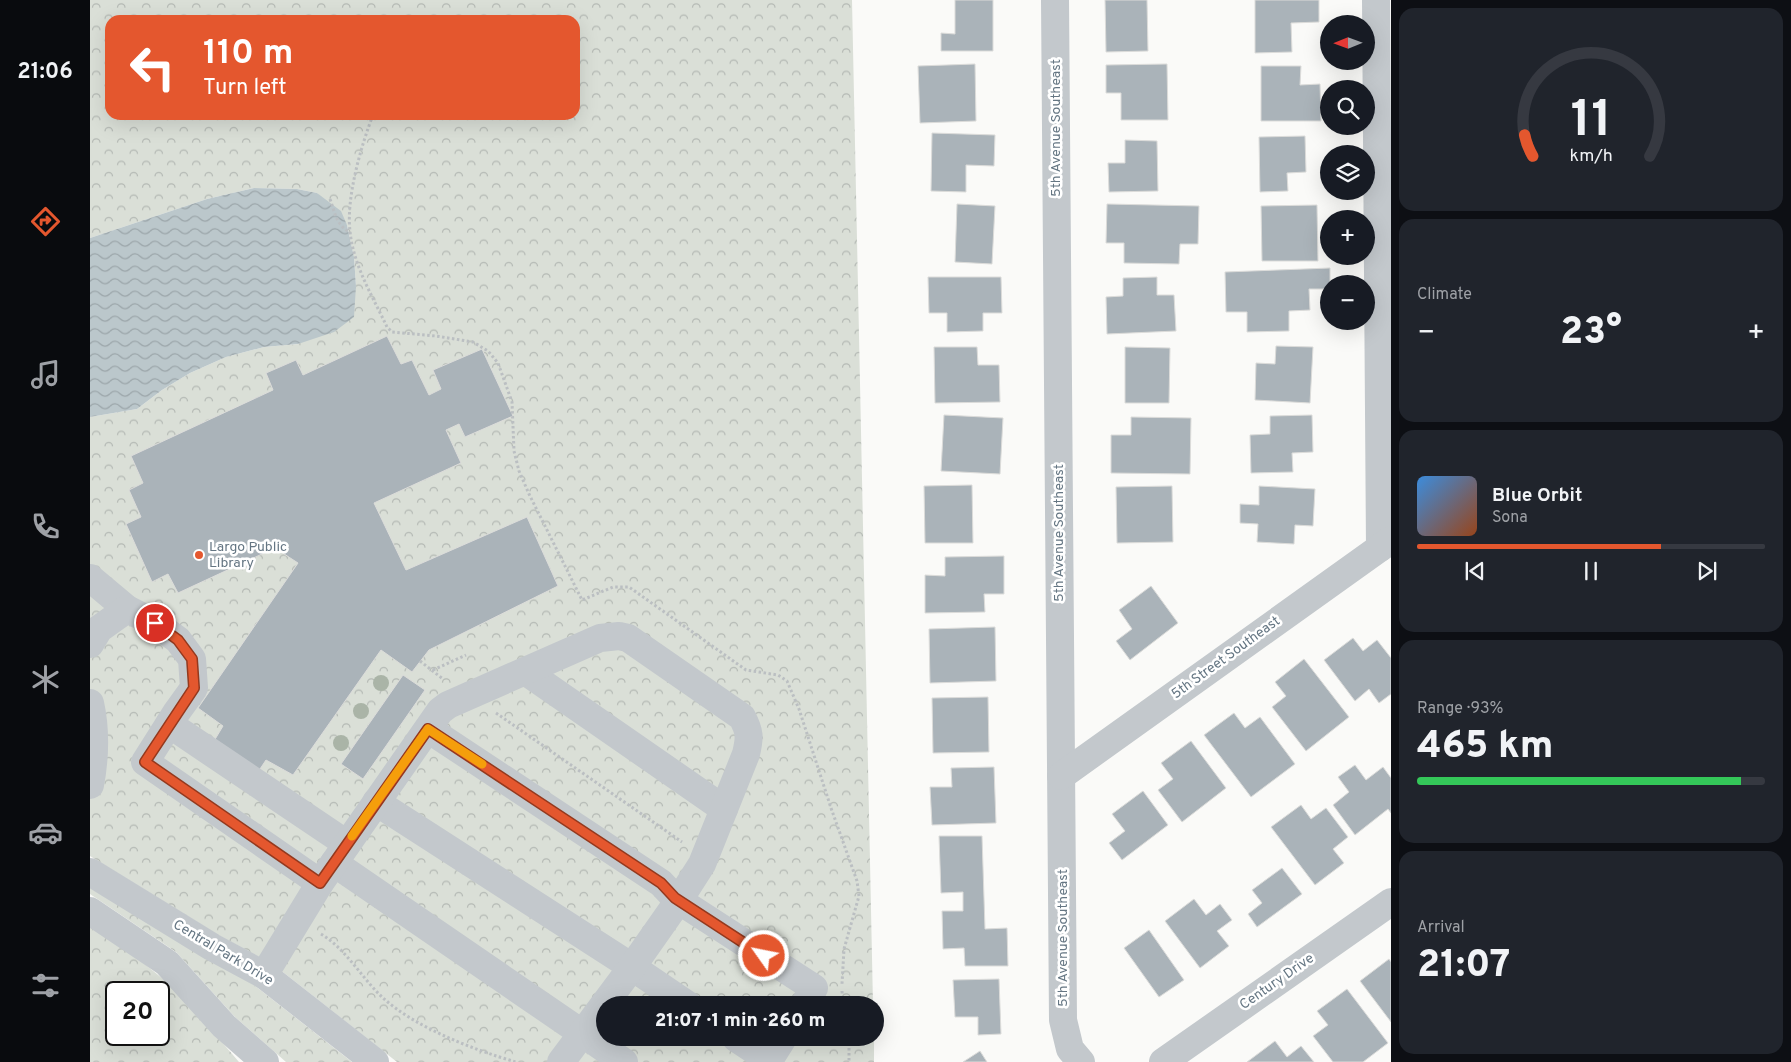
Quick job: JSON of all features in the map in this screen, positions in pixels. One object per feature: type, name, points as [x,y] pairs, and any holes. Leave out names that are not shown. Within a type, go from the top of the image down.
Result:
[{"type":"street","name":"5th Avenue Southeast","points":[[1055,0],[1063,1020],[1070,1049],[1081,1062]]},
{"type":"street","points":[[1376,0],[1386,544]]},
{"type":"street","name":"5th Street Southeast","points":[[1061,776],[1386,544]]},
{"type":"street","points":[[90,578],[127,609],[155,623],[178,640],[192,659],[194,688],[168,724],[145,762],[333,863]]},
{"type":"street","points":[[90,644],[99,629],[127,609]]},
{"type":"street","points":[[264,975],[333,863],[440,711],[448,705],[600,638],[619,636],[628,638],[742,718],[749,731],[749,741],[746,754],[702,864],[632,967],[561,1062]]},
{"type":"street","points":[[525,671],[724,809]]},
{"type":"street","points":[[90,703],[94,722],[94,765],[90,785]]},
{"type":"street","points":[[168,724],[333,863],[624,1062]]},
{"type":"street","points":[[428,729],[661,883],[679,900],[814,988],[809,996]]},
{"type":"street","points":[[376,802],[675,996]]},
{"type":"street","name":"Central Park Drive","points":[[90,872],[212,947],[264,975],[374,1062]]},
{"type":"street","name":"Century Drive","points":[[1163,1062],[1391,902]]},
{"type":"street","points":[[90,911],[167,963],[224,1026],[265,1062]]},
{"type":"street","points":[[756,1046],[774,1053]]},
{"type":"path","points":[[371,120],[356,170],[349,215],[350,232],[356,259],[387,327],[392,332],[473,342],[488,351],[498,363],[512,402],[514,451],[519,471],[582,600],[613,587],[629,588],[746,670],[778,675],[787,682],[799,709],[857,881],[859,896],[844,949],[842,966],[843,996]]},
{"type":"path","points":[[330,199],[333,212],[340,226],[350,232]]},
{"type":"path","points":[[433,670],[466,655]]},
{"type":"path","points":[[420,661],[447,683]]},
{"type":"path","points":[[493,711],[681,842],[705,856]]},
{"type":"path","points":[[320,933],[342,952],[383,998],[416,1021],[432,1031],[516,1062]]},
{"type":"path","points":[[849,1046],[849,1062]]},
{"type":"green space","points":[[90,0],[852,0],[873,996],[596,996],[596,1046],[874,1046],[874,1062],[397,1062],[274,965],[220,936],[90,856],[90,417],[137,409],[162,390],[190,373],[226,357],[264,347],[299,344],[356,286],[354,257],[347,225],[317,193],[297,189],[254,188],[207,199],[90,238]]},
{"type":"green space","points":[[90,888],[254,985],[352,1062],[286,1062],[235,1017],[176,952],[90,894]]},
{"type":"green space","points":[[90,921],[166,981],[105,981],[105,1046],[170,1046],[170,985],[179,992],[239,1062],[90,1062]]},
{"type":"water","points":[[254,188],[297,189],[317,193],[341,211],[347,225],[354,257],[356,286],[354,317],[334,332],[298,344],[264,347],[226,357],[190,373],[162,390],[137,409],[90,417],[90,238],[207,199]]},
{"type":"building","points":[[955,0],[993,0],[993,51],[941,51],[941,33],[955,34]]},
{"type":"building","points":[[1105,0],[1147,0],[1148,51],[1106,52]]},
{"type":"building","points":[[1255,0],[1319,0],[1319,22],[1291,23],[1292,52],[1255,53]]},
{"type":"building","points":[[975,64],[976,121],[920,123],[918,66]]},
{"type":"building","points":[[1167,64],[1168,120],[1121,120],[1121,93],[1106,93],[1106,65]]},
{"type":"building","points":[[1261,66],[1301,66],[1300,85],[1320,84],[1320,121],[1261,121]]},
{"type":"building","points":[[932,133],[995,135],[994,166],[966,165],[966,192],[931,191]]},
{"type":"building","points":[[1305,136],[1306,172],[1287,173],[1288,191],[1260,192],[1259,137]]},
{"type":"building","points":[[1125,140],[1157,141],[1158,191],[1109,192],[1108,163],[1125,163]]},
{"type":"building","points":[[957,204],[995,206],[992,264],[955,262]]},
{"type":"building","points":[[1107,204],[1199,206],[1198,244],[1180,244],[1179,264],[1124,263],[1124,243],[1106,243]]},
{"type":"building","points":[[1317,205],[1318,261],[1262,261],[1261,206]]},
{"type":"building","points":[[1330,268],[1330,275],[1320,275],[1320,289],[1309,289],[1310,310],[1289,311],[1289,331],[1247,332],[1247,312],[1226,312],[1225,272]]},
{"type":"building","points":[[928,277],[1001,277],[1002,313],[983,313],[983,331],[947,332],[947,313],[929,313]]},
{"type":"building","points":[[1157,277],[1157,295],[1174,295],[1176,331],[1107,334],[1106,297],[1123,296],[1123,278]]},
{"type":"building","name":"Largo Public Library","points":[[387,336],[401,364],[412,360],[429,395],[441,389],[433,370],[482,349],[513,416],[465,437],[459,424],[446,430],[461,463],[374,503],[406,570],[527,517],[558,586],[429,650],[412,672],[381,650],[293,775],[266,760],[258,772],[214,741],[223,726],[198,708],[298,563],[275,548],[178,593],[168,574],[152,582],[126,524],[141,517],[129,490],[143,483],[131,456],[273,390],[266,373],[296,360],[303,375]]},
{"type":"building","points":[[1276,346],[1313,347],[1310,403],[1255,400],[1256,363],[1275,364]]},
{"type":"building","points":[[934,347],[977,347],[978,365],[999,365],[1000,402],[935,403]]},
{"type":"building","points":[[1125,347],[1170,348],[1169,403],[1125,403]]},
{"type":"building","points":[[944,415],[1003,418],[1000,474],[941,471]]},
{"type":"building","points":[[1312,415],[1313,452],[1292,453],[1293,472],[1251,473],[1250,435],[1270,434],[1270,416]]},
{"type":"building","points":[[1131,417],[1191,418],[1190,474],[1111,473],[1111,435],[1131,435]]},
{"type":"building","points":[[972,485],[973,543],[925,543],[924,486]]},
{"type":"building","points":[[1172,486],[1173,542],[1117,543],[1116,487]]},
{"type":"building","points":[[1259,486],[1315,489],[1313,526],[1295,525],[1294,544],[1257,542],[1258,524],[1240,523],[1240,504],[1259,505]]},
{"type":"building","points":[[1004,556],[1004,594],[984,594],[985,612],[925,613],[925,575],[945,576],[945,557]]},
{"type":"building","points":[[1151,586],[1178,623],[1130,660],[1116,641],[1132,629],[1119,610]]},
{"type":"building","points":[[995,627],[996,681],[930,683],[929,629]]},
{"type":"building","points":[[1353,638],[1363,651],[1377,640],[1391,658],[1391,694],[1379,703],[1369,689],[1355,701],[1324,660]]},
{"type":"building","points":[[1304,659],[1349,717],[1306,751],[1272,707],[1286,696],[1275,682]]},
{"type":"building","points":[[403,675],[425,690],[363,779],[341,764]]},
{"type":"building","points":[[988,697],[989,752],[933,753],[932,698]]},
{"type":"building","points":[[1234,713],[1245,728],[1260,717],[1295,764],[1251,797],[1204,735]]},
{"type":"building","points":[[1191,741],[1226,788],[1182,822],[1158,790],[1173,779],[1161,763]]},
{"type":"building","points":[[1355,765],[1366,780],[1383,767],[1391,778],[1391,813],[1388,809],[1355,835],[1333,805],[1349,792],[1338,777]]},
{"type":"building","points":[[994,767],[996,823],[932,825],[930,787],[952,787],[951,768]]},
{"type":"building","points":[[1143,791],[1168,825],[1122,860],[1109,843],[1125,831],[1112,814]]},
{"type":"building","points":[[1301,805],[1311,819],[1326,808],[1348,837],[1333,849],[1344,863],[1315,885],[1271,827]]},
{"type":"building","points":[[939,836],[982,836],[985,929],[1007,928],[1008,966],[965,966],[964,948],[943,949],[942,911],[963,911],[963,892],[941,893]]},
{"type":"building","points":[[1282,868],[1302,894],[1257,927],[1248,914],[1262,903],[1252,890]]},
{"type":"building","points":[[1194,899],[1206,915],[1220,904],[1232,920],[1217,931],[1229,946],[1200,968],[1165,921]]},
{"type":"building","points":[[1149,930],[1184,980],[1159,997],[1124,948]]},
{"type":"building","points":[[1389,959],[1391,962],[1391,1022],[1360,981]]},
{"type":"building","points":[[999,979],[1001,1034],[978,1035],[978,1017],[955,1017],[953,980]]},
{"type":"building","points":[[1347,989],[1388,1043],[1363,1062],[1333,1062],[1313,1036],[1328,1025],[1317,1011]]},
{"type":"building","points":[[1275,1041],[1287,1057],[1301,1046],[1314,1062],[1247,1062]]},
{"type":"building","points":[[980,1051],[987,1062],[963,1062]]},
{"type":"slow traffic","points":[[352,836],[428,729],[482,764]]},
{"type":"place","name":"Largo Public Library","points":[[199,555]]},
{"type":"route","points":[[155,623],[178,640],[192,659],[194,688],[145,762],[320,883],[428,729],[661,883],[675,898],[764,956]]}]
